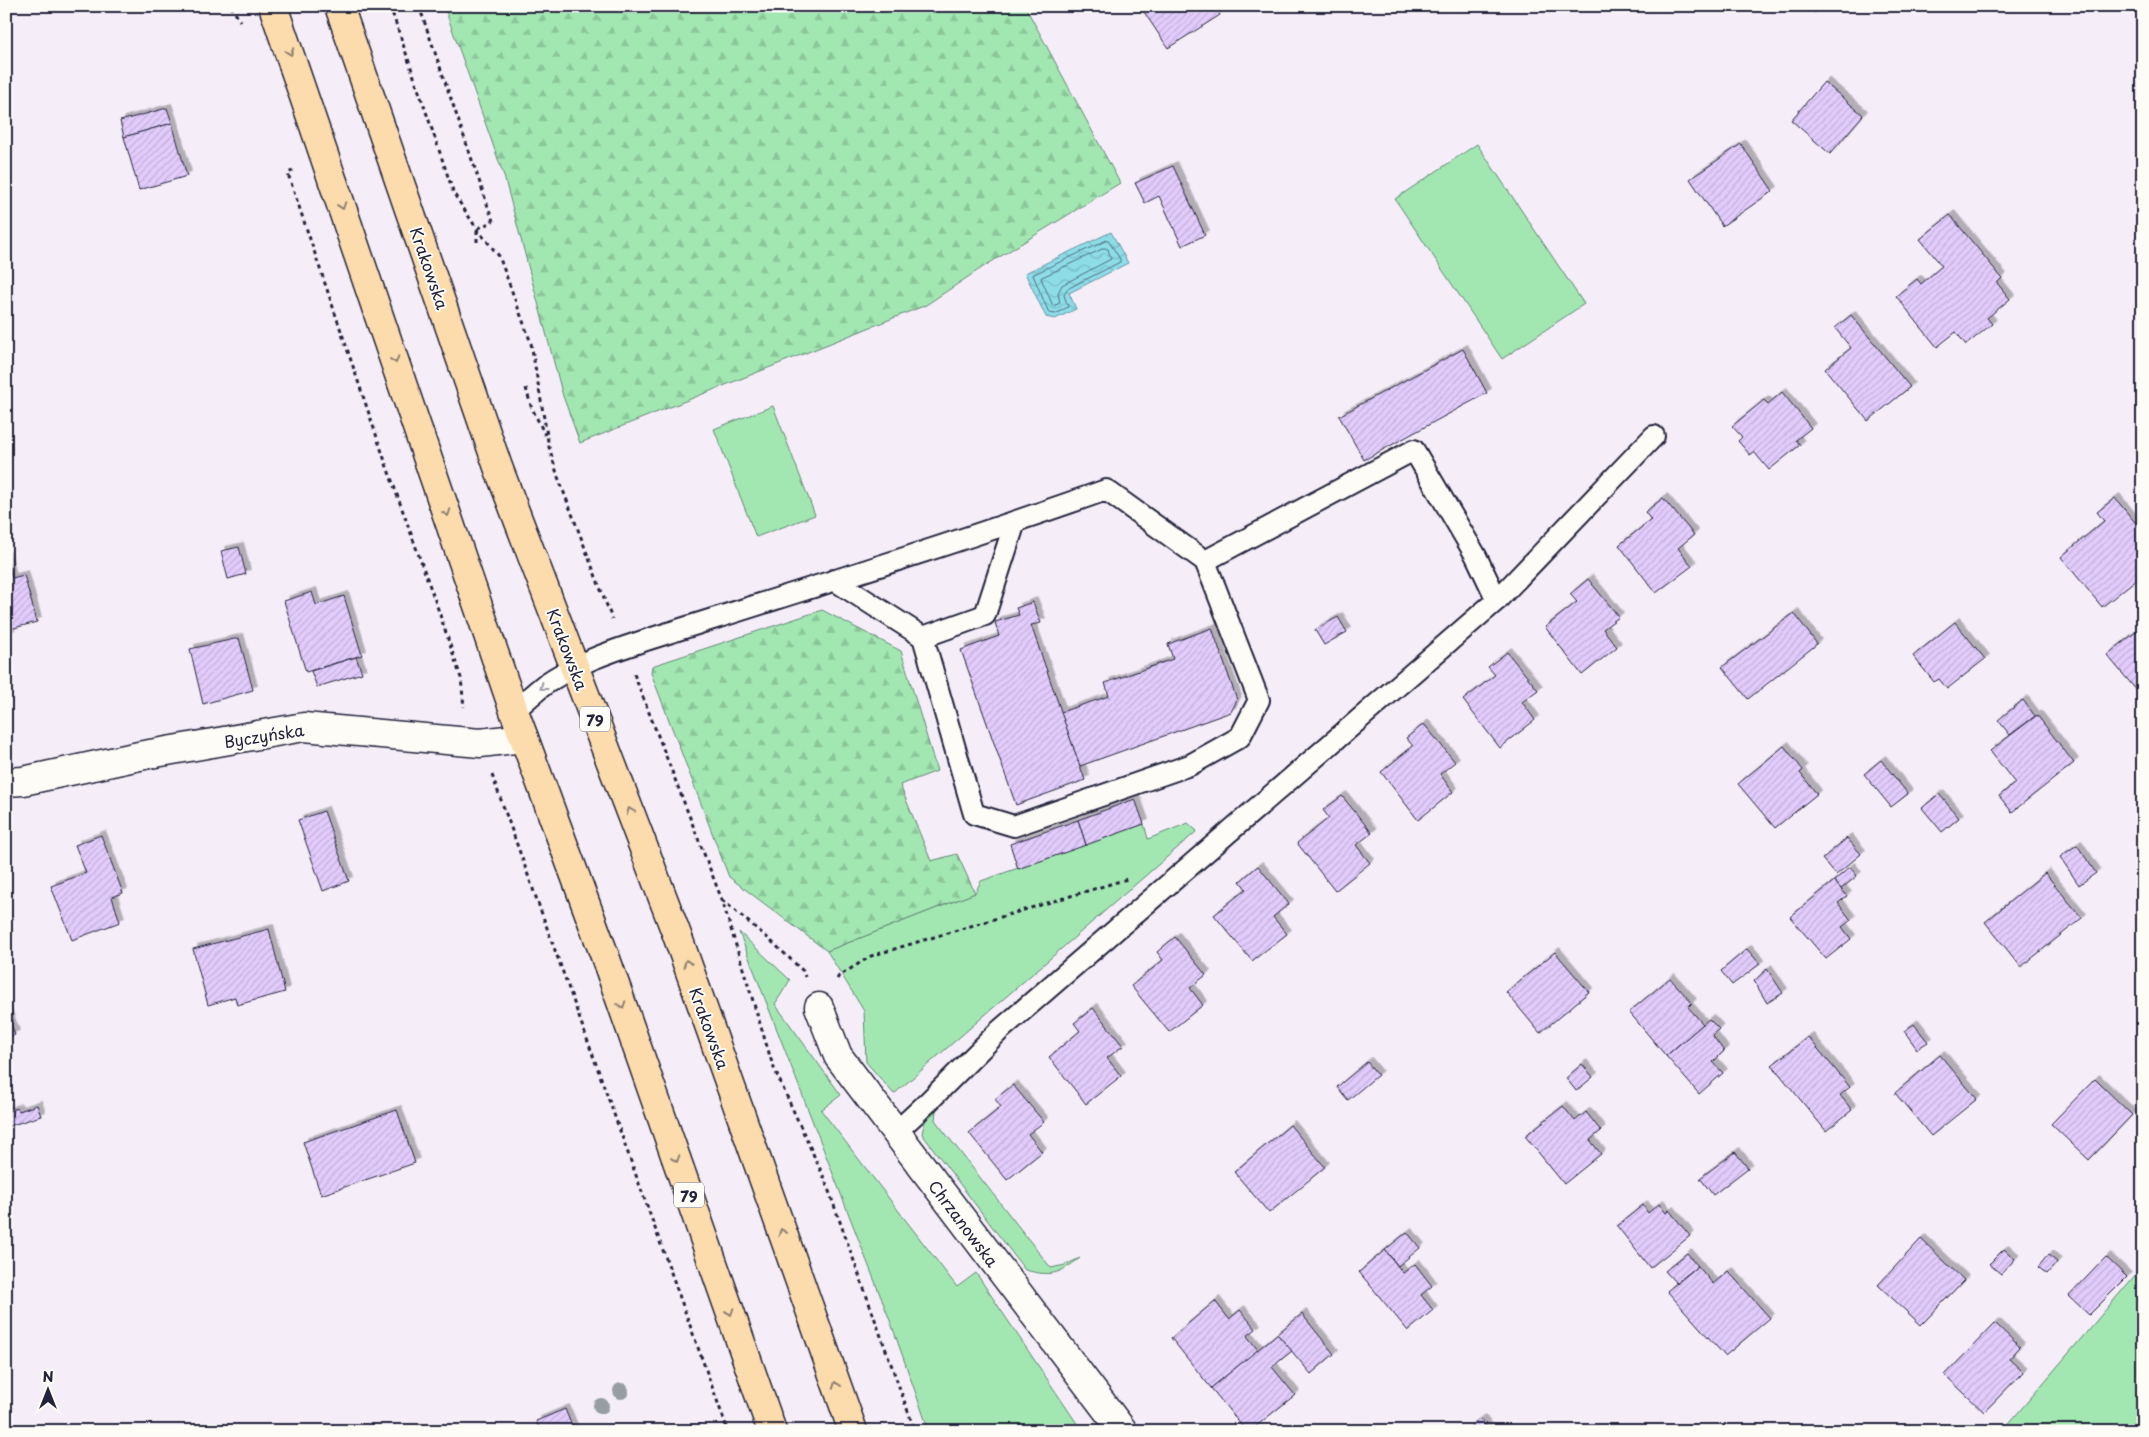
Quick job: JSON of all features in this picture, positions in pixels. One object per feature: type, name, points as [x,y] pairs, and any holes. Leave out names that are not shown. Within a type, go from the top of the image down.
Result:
[{"type":"main road","name":"79","points":[[273,6],[514,710],[606,959],[772,1431]]},
{"type":"main road","name":"Krakowska","points":[[339,6],[498,467],[677,935],[852,1431]]},
{"type":"street","name":"Byczyńska","points":[[6,782],[23,781],[144,755],[304,727],[480,743],[524,738]]},
{"type":"street","name":"Chrzanowska","points":[[820,1007],[838,1056],[1123,1431]]},
{"type":"lane","points":[[895,1133],[999,1030],[1497,600],[1654,436]]},
{"type":"lane","points":[[1205,561],[1414,450],[1476,556],[1497,600]]},
{"type":"lane","points":[[514,710],[544,685],[575,666],[623,648],[834,580],[1015,522],[1106,490],[1205,561],[1259,700],[1240,737],[1190,765],[1014,826],[974,814],[924,637],[834,580]]},
{"type":"lane","points":[[924,637],[984,615],[1015,522]]},
{"type":"path","points":[[231,6],[241,23]]},
{"type":"path","points":[[390,6],[454,194],[477,229],[499,256],[531,343],[547,440],[558,477],[722,900],[773,1066],[825,1180],[915,1431]]},
{"type":"path","points":[[419,6],[494,221],[477,229]]},
{"type":"path","points":[[296,166],[288,174],[458,669],[464,703],[464,724],[480,743]]},
{"type":"path","points":[[477,229],[477,244]]},
{"type":"path","points":[[526,388],[547,440]]},
{"type":"path","points":[[490,772],[728,1431]]},
{"type":"path","points":[[820,1007],[839,976],[871,956],[1129,878]]},
{"type":"path","points":[[722,900],[769,939],[802,971],[820,1007]]},
{"type":"green space","points":[[444,6],[1025,6],[1120,183],[983,267],[926,305],[580,443],[563,396],[504,176]]},
{"type":"green space","points":[[1477,144],[1584,304],[1502,359],[1395,199]]},
{"type":"green space","points":[[773,406],[815,515],[756,537],[714,429]]},
{"type":"green space","points":[[822,610],[901,651],[937,771],[900,785],[931,861],[957,854],[975,893],[827,951],[729,877],[651,673],[652,666]]},
{"type":"green space","points":[[1188,823],[1197,831],[894,1094],[866,1062],[864,1011],[827,951],[975,893],[981,881],[1144,824],[1148,839]]},
{"type":"green space","points":[[739,932],[790,980],[775,1004],[841,1095],[821,1110],[957,1287],[976,1273],[1082,1431],[929,1431],[891,1323]]},
{"type":"green space","points":[[936,1110],[935,1120],[1051,1268],[1065,1265],[1080,1258],[1055,1273],[1025,1270],[922,1134],[926,1120]]},
{"type":"green space","points":[[2143,1266],[2143,1431],[2003,1431],[2005,1428]]},
{"type":"water","points":[[1111,232],[1128,263],[1069,293],[1076,309],[1055,319],[1046,317],[1025,273]]},
{"type":"building","points":[[1140,6],[1214,6],[1220,15],[1168,48]]},
{"type":"building","points":[[1805,6],[1820,6],[1815,13]]},
{"type":"building","points":[[1824,82],[1863,115],[1830,154],[1791,120]]},
{"type":"building","points":[[167,108],[172,123],[124,137],[120,121]]},
{"type":"building","points":[[172,123],[187,176],[139,190],[124,137]]},
{"type":"building","points":[[1741,144],[1773,191],[1722,226],[1690,179]]},
{"type":"building","points":[[1173,166],[1205,235],[1182,246],[1159,196],[1145,203],[1135,183]]},
{"type":"building","points":[[1950,215],[2002,278],[1997,283],[2010,299],[1987,318],[1992,324],[1966,345],[1956,332],[1937,347],[1896,296],[1917,279],[1921,284],[1942,266],[1920,239]]},
{"type":"building","points":[[1851,315],[1910,387],[1868,421],[1825,369],[1851,348],[1835,328]]},
{"type":"building","points":[[1463,349],[1487,393],[1364,460],[1339,416]]},
{"type":"building","points":[[1782,392],[1811,428],[1796,440],[1800,445],[1769,470],[1754,452],[1750,455],[1738,441],[1742,437],[1732,426],[1764,400],[1768,404]]},
{"type":"building","points":[[1663,498],[1694,535],[1678,548],[1692,566],[1656,593],[1619,545],[1651,520],[1645,512]]},
{"type":"building","points":[[2115,498],[2143,532],[2143,574],[2102,607],[2061,557],[2104,521],[2097,512]]},
{"type":"building","points":[[239,547],[246,574],[228,579],[221,551]]},
{"type":"building","points":[[6,556],[12,578],[24,575],[37,622],[10,629],[11,634],[6,636]]},
{"type":"building","points":[[1588,579],[1619,617],[1603,629],[1617,647],[1582,675],[1545,627],[1577,602],[1570,594]]},
{"type":"building","points":[[312,592],[316,605],[344,596],[362,655],[306,672],[284,601]]},
{"type":"building","points":[[1033,602],[1041,623],[1031,625],[1085,780],[1016,805],[961,650],[999,636],[995,622],[1019,615],[1016,608]]},
{"type":"building","points":[[1794,613],[1817,644],[1748,699],[1722,667]]},
{"type":"building","points":[[1338,617],[1347,632],[1324,645],[1315,630]]},
{"type":"building","points":[[1955,622],[1985,659],[1947,689],[1939,679],[1934,682],[1913,656]]},
{"type":"building","points":[[2143,626],[2143,698],[2107,655]]},
{"type":"building","points":[[1212,628],[1237,700],[1231,712],[1080,766],[1061,712],[1109,696],[1105,683],[1173,659],[1168,644]]},
{"type":"building","points":[[239,638],[253,690],[203,704],[190,649]]},
{"type":"building","points":[[1507,652],[1538,690],[1522,702],[1535,720],[1500,748],[1463,700],[1495,675],[1488,667]]},
{"type":"building","points":[[356,657],[362,673],[317,687],[311,671]]},
{"type":"building","points":[[2023,700],[2035,716],[2010,735],[1998,720]]},
{"type":"building","points":[[2037,715],[2074,763],[2012,812],[1999,796],[2015,783],[1990,751]]},
{"type":"building","points":[[1424,724],[1455,762],[1440,774],[1453,792],[1418,820],[1381,772],[1413,746],[1406,738]]},
{"type":"building","points":[[1784,746],[1803,770],[1800,773],[1817,794],[1775,828],[1738,784]]},
{"type":"building","points":[[1881,760],[1908,794],[1891,807],[1864,774]]},
{"type":"building","points":[[1939,794],[1959,818],[1942,832],[1922,808]]},
{"type":"building","points":[[1342,796],[1372,833],[1356,845],[1370,863],[1335,891],[1297,843],[1329,818],[1323,810]]},
{"type":"building","points":[[1135,799],[1144,824],[1086,845],[1078,820]]},
{"type":"building","points":[[324,811],[349,881],[323,891],[298,820]]},
{"type":"building","points":[[1078,820],[1086,845],[1018,869],[1010,844]]},
{"type":"building","points":[[101,835],[123,893],[112,897],[120,922],[72,940],[51,886],[86,873],[75,845]]},
{"type":"building","points":[[1847,838],[1861,854],[1836,875],[1822,859]]},
{"type":"building","points":[[2077,845],[2096,873],[2079,885],[2060,857]]},
{"type":"building","points":[[1258,866],[1289,904],[1273,917],[1287,934],[1252,961],[1214,915],[1246,889],[1240,881]]},
{"type":"building","points":[[1850,867],[1857,876],[1841,889],[1834,881]]},
{"type":"building","points":[[2045,873],[2082,918],[2021,967],[1985,922]]},
{"type":"building","points":[[1834,881],[1847,896],[1838,903],[1851,920],[1842,927],[1851,939],[1826,959],[1790,917]]},
{"type":"building","points":[[269,929],[285,992],[237,1005],[235,997],[208,1005],[193,949]]},
{"type":"building","points":[[1175,937],[1206,975],[1190,988],[1203,1005],[1169,1032],[1131,986],[1163,960],[1157,952]]},
{"type":"building","points":[[1747,949],[1760,964],[1732,985],[1721,971]]},
{"type":"building","points":[[1555,952],[1589,992],[1540,1033],[1506,992]]},
{"type":"building","points":[[1767,969],[1783,993],[1767,1003],[1754,981]]},
{"type":"building","points":[[1670,978],[1692,1003],[1688,1007],[1703,1024],[1666,1056],[1629,1012]]},
{"type":"building","points":[[1093,1008],[1123,1046],[1107,1058],[1121,1076],[1086,1104],[1049,1057],[1080,1031],[1074,1023]]},
{"type":"building","points":[[6,1010],[15,1035],[6,1038]]},
{"type":"building","points":[[1709,1019],[1719,1029],[1712,1035],[1724,1051],[1713,1062],[1723,1073],[1699,1094],[1666,1056]]},
{"type":"building","points":[[1914,1024],[1928,1042],[1917,1049],[1904,1031]]},
{"type":"building","points":[[1808,1037],[1850,1087],[1840,1095],[1852,1110],[1826,1131],[1772,1065]]},
{"type":"building","points":[[1940,1055],[1977,1099],[1931,1136],[1895,1093]]},
{"type":"building","points":[[1367,1062],[1378,1075],[1348,1100],[1337,1087]]},
{"type":"building","points":[[1582,1064],[1593,1077],[1576,1091],[1566,1078]]},
{"type":"building","points":[[2095,1079],[2132,1115],[2089,1160],[2051,1124]]},
{"type":"building","points":[[1013,1085],[1044,1122],[1028,1134],[1042,1152],[1007,1180],[969,1133],[1001,1107],[995,1099]]},
{"type":"building","points":[[37,1105],[41,1116],[6,1127],[6,1112],[17,1108],[19,1111]]},
{"type":"building","points":[[1563,1106],[1575,1121],[1586,1112],[1601,1131],[1590,1140],[1601,1154],[1564,1184],[1525,1136]]},
{"type":"building","points":[[397,1110],[415,1163],[321,1195],[303,1142]]},
{"type":"building","points":[[1290,1125],[1325,1167],[1269,1213],[1234,1172]]},
{"type":"building","points":[[1735,1152],[1748,1168],[1713,1195],[1700,1178]]},
{"type":"building","points":[[1659,1204],[1666,1213],[1669,1210],[1690,1236],[1650,1268],[1617,1226],[1643,1205],[1648,1213]]},
{"type":"building","points":[[1407,1232],[1420,1248],[1398,1266],[1385,1250]]},
{"type":"building","points":[[1921,1239],[1964,1280],[1921,1325],[1878,1285]]},
{"type":"building","points":[[2004,1249],[2015,1259],[2001,1274],[1989,1264]]},
{"type":"building","points":[[1385,1250],[1403,1273],[1415,1264],[1432,1286],[1421,1295],[1433,1310],[1408,1331],[1359,1272]]},
{"type":"building","points":[[1687,1253],[1698,1266],[1676,1283],[1665,1271]]},
{"type":"building","points":[[2048,1255],[2057,1262],[2047,1274],[2038,1267]]},
{"type":"building","points":[[2106,1257],[2127,1277],[2089,1315],[2069,1296]]},
{"type":"building","points":[[1698,1266],[1713,1284],[1728,1271],[1770,1318],[1725,1356],[1667,1291]]},
{"type":"building","points":[[1215,1301],[1229,1319],[1240,1310],[1256,1329],[1247,1336],[1258,1350],[1211,1388],[1171,1338]]},
{"type":"building","points":[[1302,1314],[1334,1354],[1311,1374],[1277,1334]]},
{"type":"building","points":[[1995,1323],[2020,1347],[2009,1359],[2023,1372],[1984,1412],[1945,1375]]},
{"type":"building","points":[[1277,1334],[1292,1351],[1272,1367],[1295,1395],[1250,1431],[1246,1431],[1211,1388]]},
{"type":"building","points":[[565,1409],[574,1431],[540,1431],[536,1421]]},
{"type":"building","points":[[1480,1419],[1490,1431],[1465,1431]]}]
